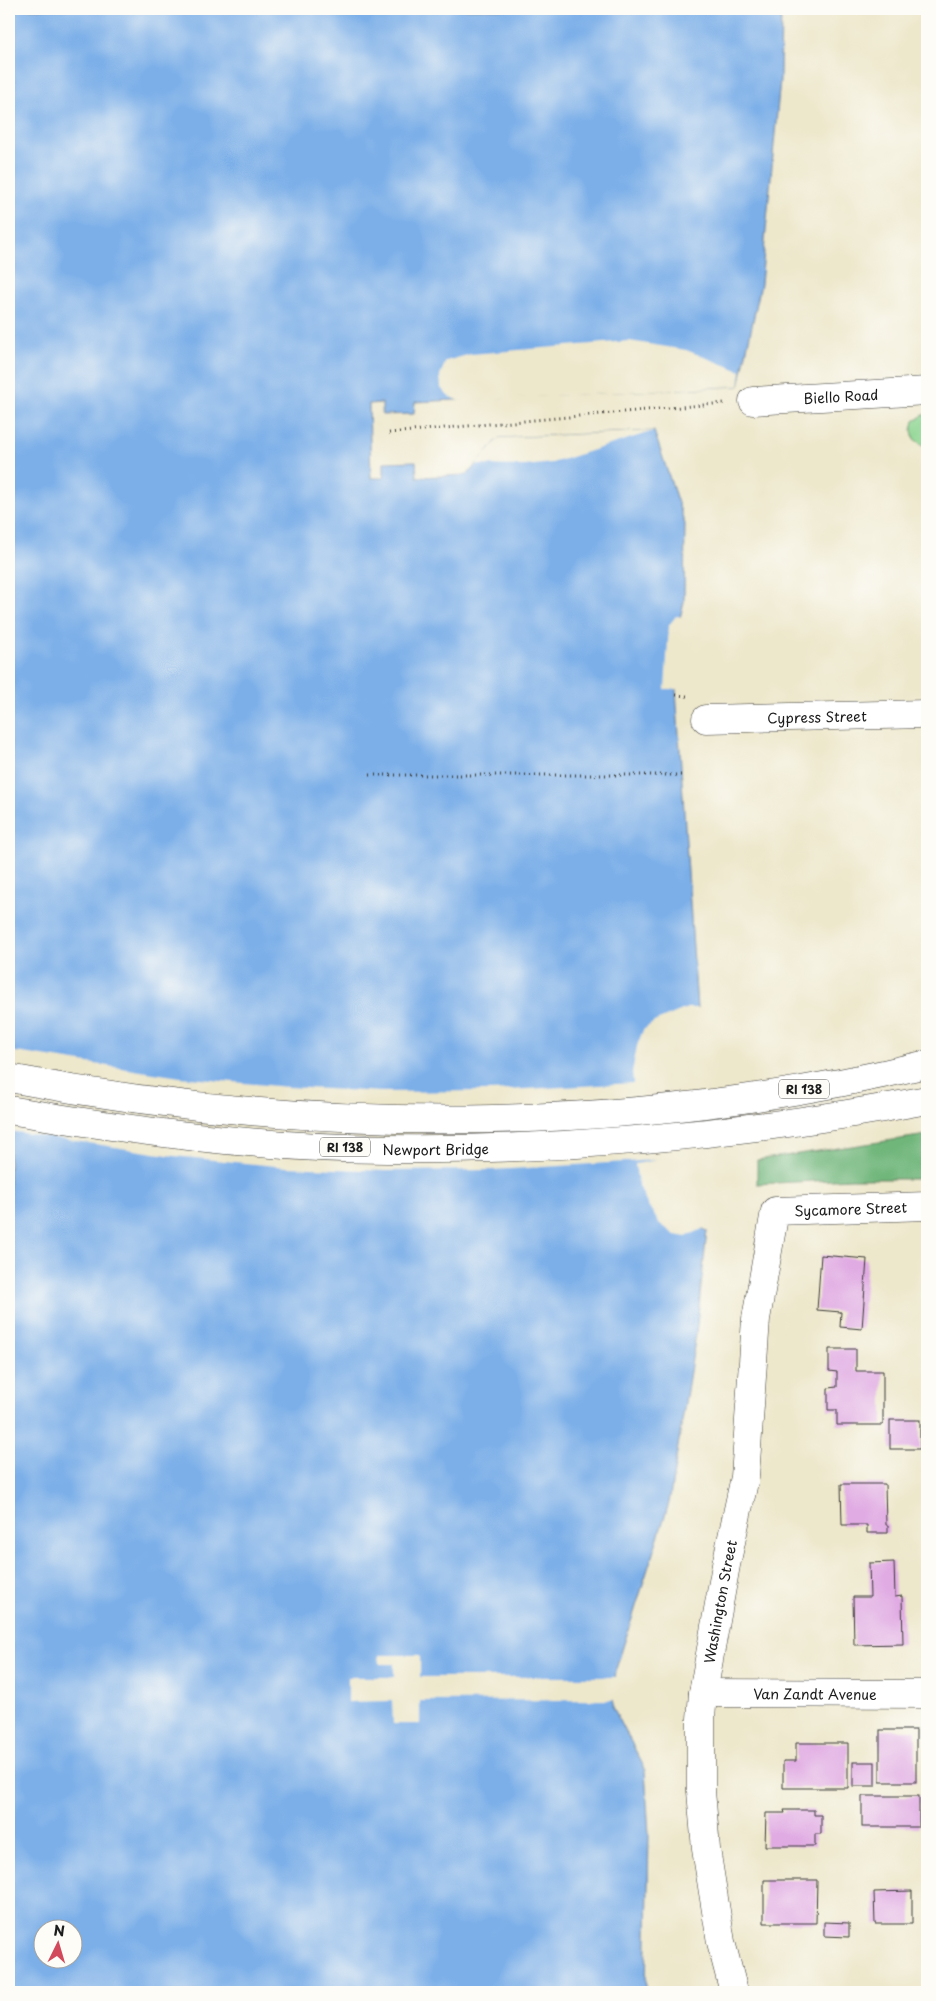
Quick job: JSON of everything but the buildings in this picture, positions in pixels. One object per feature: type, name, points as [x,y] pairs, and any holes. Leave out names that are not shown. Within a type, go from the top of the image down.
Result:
[{"type":"main road","name":"Biello Road","points":[[753,401],[927,391]]},
{"type":"main road","name":"Cypress Street","points":[[706,719],[927,714]]},
{"type":"main road","name":"RI 138","points":[[9,1078],[67,1089],[177,1104],[282,1114],[377,1119],[488,1119],[679,1107],[771,1096],[927,1064]]},
{"type":"main road","name":"Newport Bridge","points":[[9,1110],[177,1135],[288,1145],[386,1149],[502,1148],[684,1136],[772,1125],[927,1100]]},
{"type":"main road","name":"Sycamore Street","points":[[775,1212],[927,1206]]},
{"type":"main road","name":"Washington Street","points":[[734,1992],[721,1942],[706,1848],[701,1791],[702,1693],[745,1477],[756,1319],[775,1212]]},
{"type":"main road","name":"Van Zandt Avenue","points":[[702,1693],[927,1694]]},
{"type":"path","points":[[389,433],[753,401]]},
{"type":"path","points":[[370,775],[681,775]]},
{"type":"green space","points":[[927,413],[927,448],[914,439],[912,430],[914,421]]},
{"type":"green space","points":[[927,1135],[927,1179],[851,1179],[757,1184],[757,1160]]},
{"type":"water","points":[[9,9],[781,9],[780,80],[761,284],[739,386],[415,402],[414,414],[382,415],[382,403],[369,404],[371,478],[384,478],[384,462],[416,461],[417,477],[467,475],[499,438],[654,431],[685,524],[684,602],[677,630],[676,689],[697,1008],[664,1053],[657,1079],[659,1195],[683,1217],[707,1231],[696,1334],[669,1503],[616,1669],[613,1707],[645,1769],[649,1835],[646,1992],[9,1992]]},
{"type":"pier","points":[[629,341],[686,350],[741,371],[739,386],[460,401],[448,396],[441,388],[440,375],[446,361],[471,354]]},
{"type":"pier","points":[[654,431],[552,463],[525,466],[476,465],[499,438]]},
{"type":"pier","points":[[676,616],[683,617],[679,631],[678,689],[665,689],[669,625]]},
{"type":"pier","points":[[687,1008],[697,1008],[698,1010],[667,1054],[660,1080],[662,1194],[685,1215],[706,1227],[686,1237],[675,1235],[659,1223],[646,1202],[638,1183],[635,1164],[657,1160],[493,1170],[385,1171],[286,1167],[174,1156],[9,1131],[9,1051],[180,1077],[287,1087],[382,1092],[490,1091],[633,1083],[632,1072],[637,1046],[643,1030],[654,1022]]},
{"type":"pier","points":[[379,1655],[420,1655],[420,1677],[618,1677],[616,1700],[420,1701],[420,1724],[393,1724],[392,1701],[348,1702],[348,1677],[394,1677],[394,1664],[380,1664]]}]
